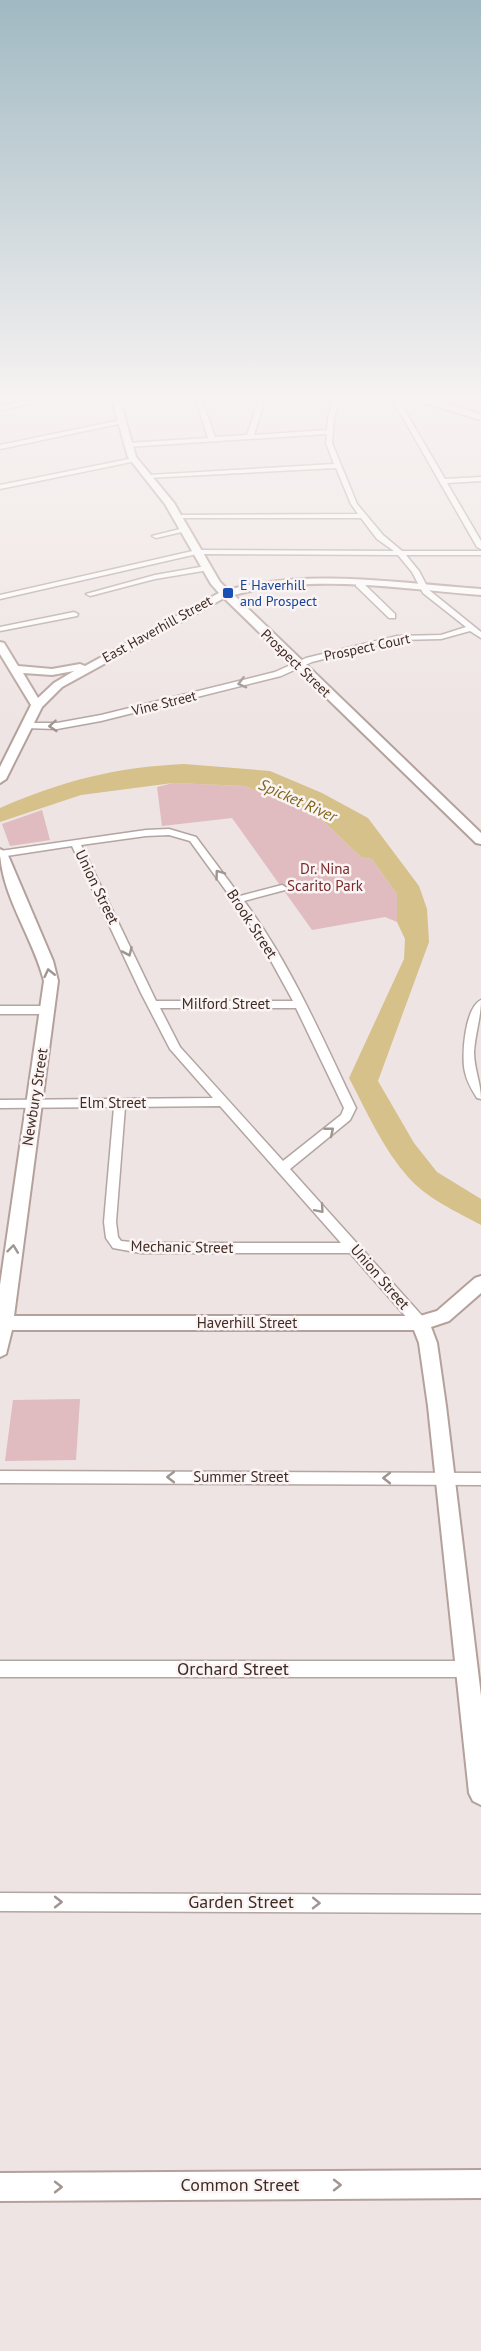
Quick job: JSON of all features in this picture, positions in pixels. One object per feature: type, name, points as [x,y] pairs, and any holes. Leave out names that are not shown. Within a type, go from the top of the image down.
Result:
[{"type":"street","name":"Prospect Street","points":[[170,507],[224,594],[481,840]]},
{"type":"street","points":[[358,507],[362,516],[380,537],[399,551],[424,588],[481,636]]},
{"type":"street","points":[[459,507],[481,547]]},
{"type":"street","points":[[177,517],[362,516]]},
{"type":"street","points":[[471,528],[481,527]]},
{"type":"street","points":[[156,536],[184,530]]},
{"type":"street","points":[[0,597],[197,552],[481,553]]},
{"type":"street","points":[[90,594],[155,577],[206,568]]},
{"type":"street","points":[[359,584],[392,616]]},
{"type":"street","name":"East Haverhill Street","points":[[0,779],[37,705],[58,685],[224,594],[273,586],[359,584],[481,592]]},
{"type":"street","points":[[0,629],[74,614]]},
{"type":"street","name":"Prospect Court","points":[[298,666],[309,660],[401,637],[441,637],[472,628]]},
{"type":"street","points":[[0,645],[17,669],[37,705]]},
{"type":"street","points":[[17,669],[65,671],[95,663]]},
{"type":"street","name":"Vine Street","points":[[27,726],[57,726],[91,721],[278,674],[298,666]]},
{"type":"street","name":"Brook Street","points":[[0,854],[146,833],[181,834],[193,838],[258,927],[300,1004],[350,1108],[346,1117],[284,1167]]},
{"type":"street","name":"Union Street","points":[[75,843],[152,1005],[176,1048],[284,1167],[420,1323],[428,1342],[481,1793]]},
{"type":"street","name":"Newbury Street","points":[[0,854],[46,961],[51,981],[0,1349]]},
{"type":"street","points":[[238,900],[282,888]]},
{"type":"street","name":"Milford Street","points":[[152,1005],[300,1004]]},
{"type":"street","points":[[481,1004],[468,1050],[471,1074],[481,1095]]},
{"type":"street","points":[[0,1010],[48,1010]]},
{"type":"street","name":"Elm Street","points":[[0,1104],[225,1102]]},
{"type":"street","name":"Mechanic Street","points":[[120,1103],[110,1222],[111,1238],[117,1245],[141,1248],[355,1248]]},
{"type":"street","name":"Haverhill Street","points":[[2,1323],[420,1323],[443,1316],[481,1283]]},
{"type":"street","name":"Summer Street","points":[[0,1477],[481,1479]]},
{"type":"street","name":"Orchard Street","points":[[0,1669],[467,1669]]},
{"type":"street","name":"Garden Street","points":[[0,1902],[481,1904]]},
{"type":"street","name":"Common Street","points":[[0,2187],[481,2184]]},
{"type":"green space","name":"Dr. Nina Scarito Park","points":[[173,783],[245,786],[321,819],[361,857],[372,859],[397,894],[397,922],[385,917],[312,930],[232,818],[162,826],[157,787]]},
{"type":"green space","points":[[42,810],[50,840],[10,846],[2,824]]},
{"type":"green space","points":[[80,1399],[76,1460],[5,1461],[13,1400]]},
{"type":"water","name":"Spicket River","points":[[184,764],[270,771],[322,793],[368,818],[419,886],[427,909],[429,942],[378,1081],[414,1143],[437,1172],[481,1199],[481,1225],[452,1210],[415,1185],[383,1142],[349,1078],[404,959],[405,939],[397,922],[397,894],[372,859],[361,857],[321,819],[245,786],[173,783],[81,795],[0,822],[0,808],[67,783],[136,768]]},
{"type":"place","name":"E Haverhill and Prospect","points":[[228,593]]}]
